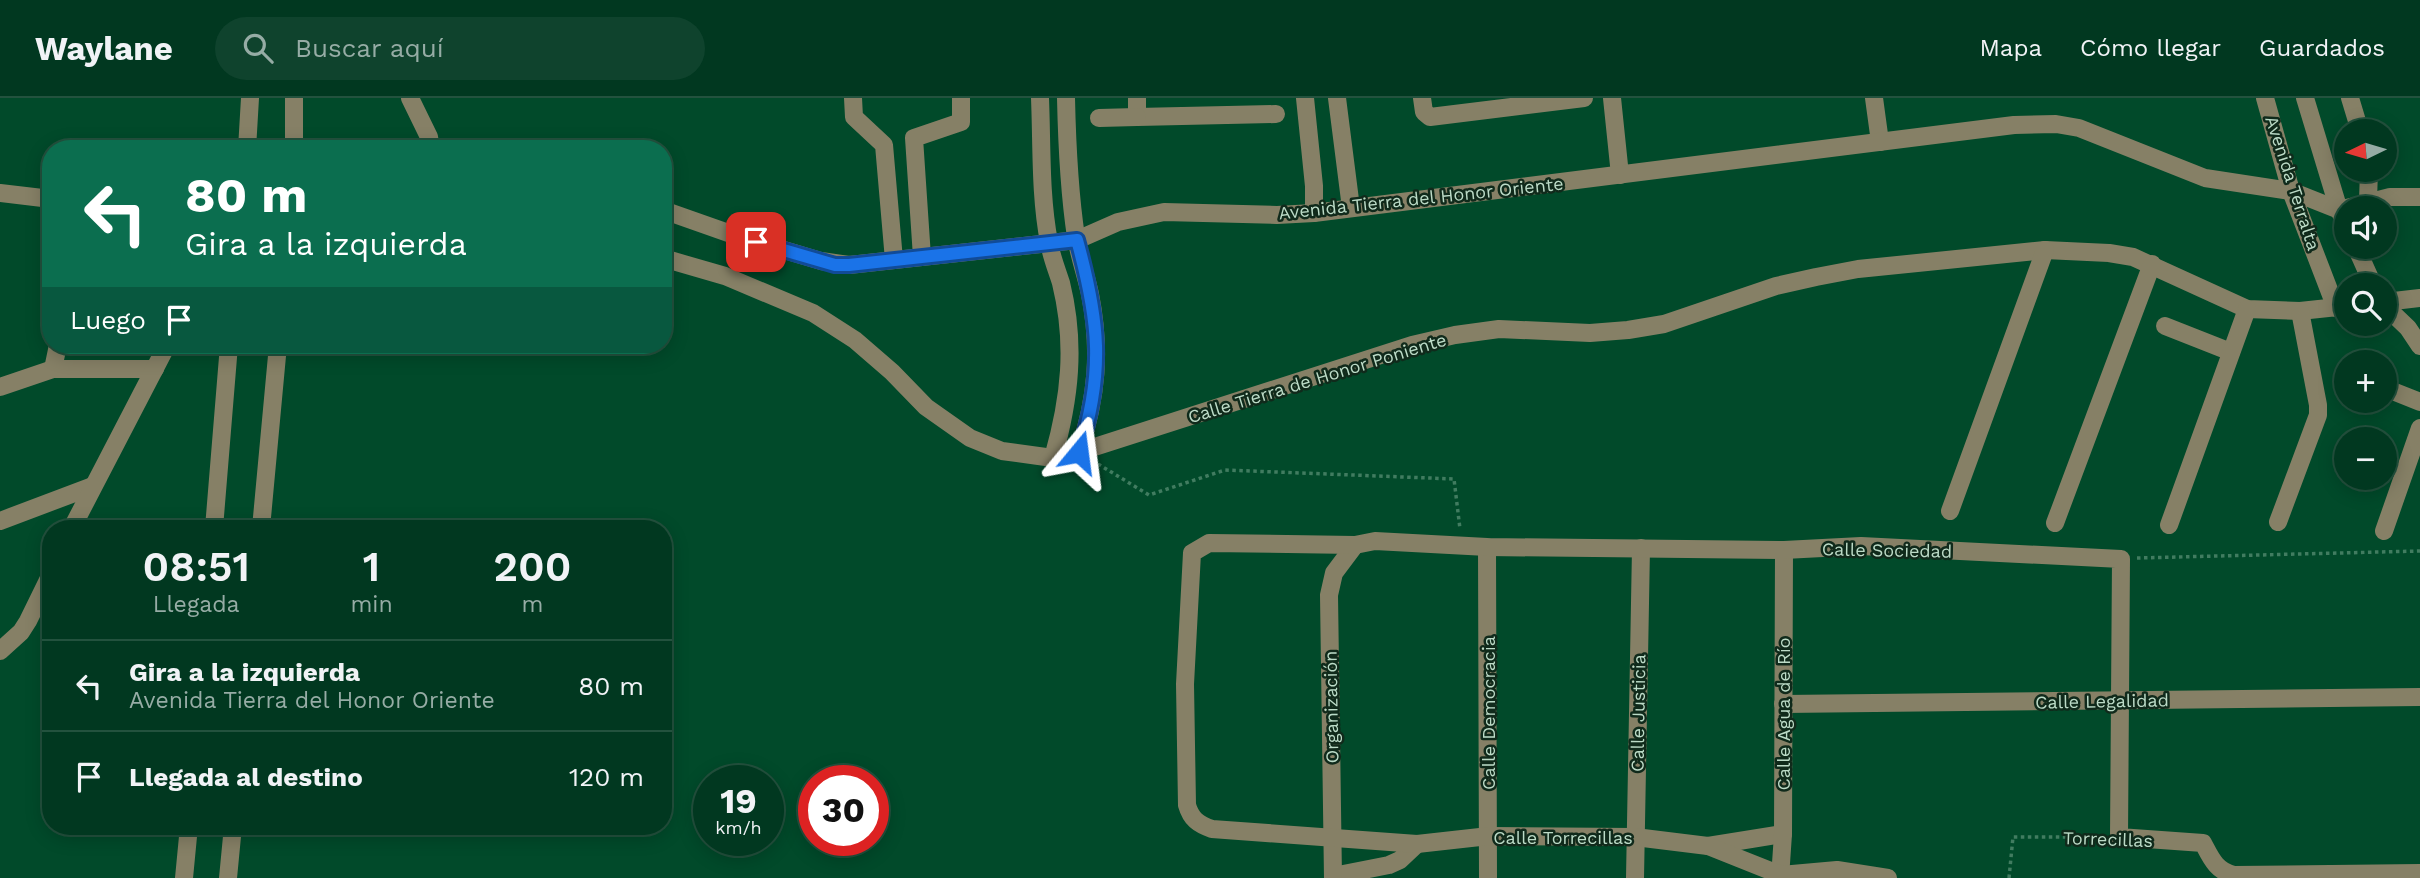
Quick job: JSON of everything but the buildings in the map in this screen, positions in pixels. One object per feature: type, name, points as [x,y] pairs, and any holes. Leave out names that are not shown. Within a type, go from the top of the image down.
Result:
[{"type":"street","points":[[248,140],[250,98]]},
{"type":"street","points":[[294,98],[294,140]]},
{"type":"street","points":[[410,98],[430,140]]},
{"type":"street","points":[[853,98],[854,117],[884,145],[894,260]]},
{"type":"street","points":[[922,257],[914,138],[961,122],[961,98]]},
{"type":"street","points":[[1040,98],[1043,189],[1049,244],[1061,284],[1069,327],[1070,371],[1065,415],[1053,458]]},
{"type":"street","points":[[1066,98],[1069,185],[1077,240],[1091,303],[1097,352],[1092,404],[1079,452]]},
{"type":"street","points":[[1137,98],[1138,117]]},
{"type":"street","points":[[1305,98],[1314,186],[1314,213]]},
{"type":"street","points":[[1337,98],[1351,208]]},
{"type":"street","points":[[1422,98],[1424,112],[1430,117],[1547,100],[1584,98]]},
{"type":"street","points":[[1612,98],[1620,175]]},
{"type":"street","points":[[1874,98],[1881,142]]},
{"type":"street","name":"Avenida Terralta","points":[[2265,98],[2291,191],[2334,291]]},
{"type":"street","name":"Avenida Terralta","points":[[2305,98],[2336,196]]},
{"type":"street","points":[[2350,98],[2356,119]]},
{"type":"street","points":[[1098,118],[1138,117],[1220,107],[1276,114]]},
{"type":"street","name":"Avenida Tierra del Honor Oriente","points":[[672,213],[835,265],[1077,240],[1118,222],[1164,212],[1277,215],[1314,213],[2014,125],[2042,124],[2080,128],[2205,178],[2291,191],[2334,213]]},
{"type":"street","points":[[0,193],[42,198]]},
{"type":"street","points":[[2397,197],[2420,197]]},
{"type":"street","points":[[1951,511],[2045,250]]},
{"type":"street","name":"Calle Tierra de Honor Poniente","points":[[672,261],[725,276],[813,313],[855,340],[892,372],[926,407],[970,438],[1002,451],[1053,458],[1412,345],[1455,335],[1499,330],[1590,334],[1664,324],[1776,286],[1858,269],[2045,250],[2109,253],[2152,264],[2247,309],[2300,311],[2334,308]]},
{"type":"street","points":[[2055,523],[2152,264]]},
{"type":"street","points":[[2397,302],[2420,298]]},
{"type":"street","points":[[2169,525],[2247,309]]},
{"type":"street","points":[[2278,522],[2318,415],[2300,311]]},
{"type":"street","points":[[2397,317],[2420,346]]},
{"type":"street","points":[[2165,326],[2231,352]]},
{"type":"street","points":[[53,369],[56,354]]},
{"type":"street","points":[[76,520],[162,354]]},
{"type":"street","points":[[215,520],[228,354]]},
{"type":"street","points":[[262,520],[277,354]]},
{"type":"street","points":[[0,387],[53,369],[155,369]]},
{"type":"street","points":[[2397,393],[2420,402]]},
{"type":"street","points":[[2384,531],[2420,428]]},
{"type":"street","points":[[0,521],[93,486]]},
{"type":"street","name":"Calle Sociedad","points":[[1195,821],[1187,805],[1185,684],[1192,553],[1209,543],[1355,545],[1375,541],[1487,547],[1784,550],[1861,546],[2121,559]]},
{"type":"street","name":"Organización","points":[[1333,877],[1329,595],[1334,573],[1355,545]]},
{"type":"street","name":"Calle Democracia","points":[[1487,547],[1488,878]]},
{"type":"street","name":"Calle Justicia","points":[[1635,878],[1641,548]]},
{"type":"street","name":"Calle Agua de Río","points":[[1781,877],[1784,550]]},
{"type":"street","points":[[2119,837],[2121,559]]},
{"type":"street","points":[[0,652],[21,632],[42,592]]},
{"type":"street","name":"Calle Legalidad","points":[[1783,704],[2420,697]]},
{"type":"street","name":"Calle Torrecillas","points":[[1195,821],[1212,829],[1417,844],[1489,836],[1635,837],[1708,846],[1781,877],[1837,870],[1888,878]]},
{"type":"street","name":"Calle Torrecillas","points":[[1708,846],[1783,834]]},
{"type":"street","points":[[184,878],[188,835]]},
{"type":"street","points":[[228,878],[232,835]]},
{"type":"street","name":"Torrecillas","points":[[2119,837],[2203,843],[2215,865],[2223,873],[2267,877]]},
{"type":"street","points":[[1333,877],[1390,865],[1400,860],[1417,844]]},
{"type":"street","points":[[2267,877],[2420,873]]},
{"type":"path","points":[[1079,452],[1149,495],[1225,470],[1454,479],[1461,545]]},
{"type":"path","points":[[2121,559],[2420,551]]},
{"type":"path","name":"Torrecillas","points":[[2009,878],[2013,837],[2119,837]]},
{"type":"route","points":[[756,242],[835,265],[849,265],[1077,240],[1090,294],[1097,352],[1092,404],[1079,452]]}]
